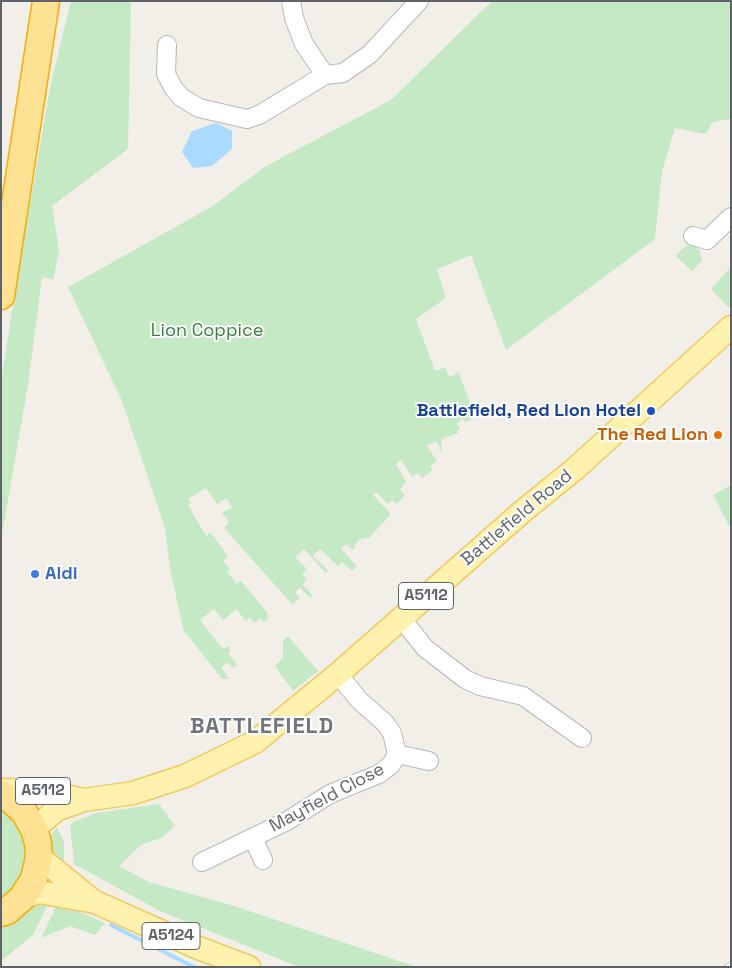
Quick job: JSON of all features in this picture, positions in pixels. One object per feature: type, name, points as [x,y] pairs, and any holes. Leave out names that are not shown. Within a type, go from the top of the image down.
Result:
[{"type":"highway","points":[[1,296],[46,1]]},
{"type":"highway","points":[[1,794],[10,799],[24,812],[34,829],[39,857],[34,879],[8,910]]},
{"type":"main road","name":"Battlefield Road","points":[[34,829],[56,810],[84,800],[133,793],[185,776],[256,742],[338,674],[523,511],[576,468],[731,327]]},
{"type":"main road","name":"Battlefield Road","points":[[1,790],[42,791],[84,800]]},
{"type":"main road","name":"A5124","points":[[39,857],[95,902]]},
{"type":"main road","name":"A5124","points":[[8,910],[39,892],[95,902],[196,947],[248,967]]},
{"type":"street","points":[[291,1],[294,18],[304,44],[325,75]]},
{"type":"street","points":[[168,45],[166,74],[174,90],[181,97],[199,108],[247,118],[259,115],[325,75],[343,73],[370,54],[419,1]]},
{"type":"street","points":[[704,243],[731,217]]},
{"type":"street","points":[[401,618],[425,648],[465,679],[480,686],[523,696],[582,738]]},
{"type":"street","name":"Mayfield Close","points":[[202,862],[287,821],[330,794],[379,774],[390,765],[397,754],[392,733],[385,723],[359,700],[338,674]]},
{"type":"street","name":"Mayfield Close","points":[[397,754],[429,761]]},
{"type":"street","name":"Mayfield Close","points":[[253,838],[263,860]]},
{"type":"green space","points":[[71,1],[131,1],[128,149],[52,206],[59,251],[53,280],[42,277],[28,385],[1,540],[1,383],[51,83]]},
{"type":"green space","name":"Lion Coppice","points":[[492,1],[731,1],[731,119],[712,122],[706,134],[675,128],[662,171],[655,239],[506,350],[471,255],[437,269],[446,298],[416,319],[435,371],[445,367],[448,375],[451,377],[458,371],[475,417],[466,422],[462,419],[457,424],[460,428],[457,431],[458,433],[441,439],[442,452],[436,441],[427,446],[437,461],[430,466],[433,470],[422,478],[418,473],[412,477],[401,460],[396,464],[406,481],[400,490],[405,495],[397,504],[392,500],[388,504],[376,492],[373,495],[391,514],[368,539],[366,537],[363,540],[361,538],[354,545],[356,547],[353,550],[346,544],[341,549],[357,566],[352,571],[342,562],[338,566],[320,549],[313,556],[328,570],[326,573],[304,549],[295,557],[307,569],[302,574],[307,579],[302,584],[313,595],[310,598],[300,587],[295,592],[300,598],[292,604],[224,528],[229,522],[222,513],[232,507],[227,498],[217,504],[206,488],[188,499],[191,503],[188,505],[206,536],[211,533],[228,556],[223,561],[230,569],[227,572],[237,584],[241,581],[267,612],[268,619],[264,622],[261,618],[254,623],[250,618],[245,621],[237,609],[223,620],[214,609],[200,620],[223,649],[228,646],[231,650],[228,653],[237,665],[233,668],[228,662],[221,667],[229,679],[222,679],[183,629],[170,568],[165,528],[122,401],[68,287],[213,206],[266,166],[391,100]]},
{"type":"green space","points":[[691,244],[699,249],[702,260],[692,271],[676,256],[683,248]]},
{"type":"green space","points":[[731,267],[731,306],[729,308],[711,289]]},
{"type":"green space","points":[[731,485],[731,529],[713,495]]},
{"type":"green space","points":[[288,636],[318,671],[293,691],[275,666],[283,658],[283,641]]},
{"type":"green space","points":[[1,804],[11,810],[29,842],[23,879],[1,900]]},
{"type":"green space","points":[[159,804],[175,826],[161,838],[141,845],[119,866],[148,882],[231,905],[417,967],[299,967],[160,911],[74,864],[70,827],[73,822],[96,813]]},
{"type":"green space","points":[[57,827],[64,842],[64,865],[52,855],[48,840]]},
{"type":"green space","points":[[47,903],[33,935],[1,961],[1,926],[21,908],[30,904]]},
{"type":"green space","points":[[57,904],[105,923],[95,935],[70,926],[41,938]]},
{"type":"water","points":[[216,123],[232,131],[232,149],[212,166],[193,168],[182,152],[192,131]]},
{"type":"waterway","points":[[111,925],[194,967]]},
{"type":"railway","points":[[726,967],[731,964]]},
{"type":"place","name":"Battlefield, Red Lion Hotel","points":[[651,411]]},
{"type":"place","name":"The Red Lion","points":[[718,435]]},
{"type":"place","name":"Aldi","points":[[35,574]]},
{"type":"district","name":"BATTLEFIELD","points":[[262,727]]}]
